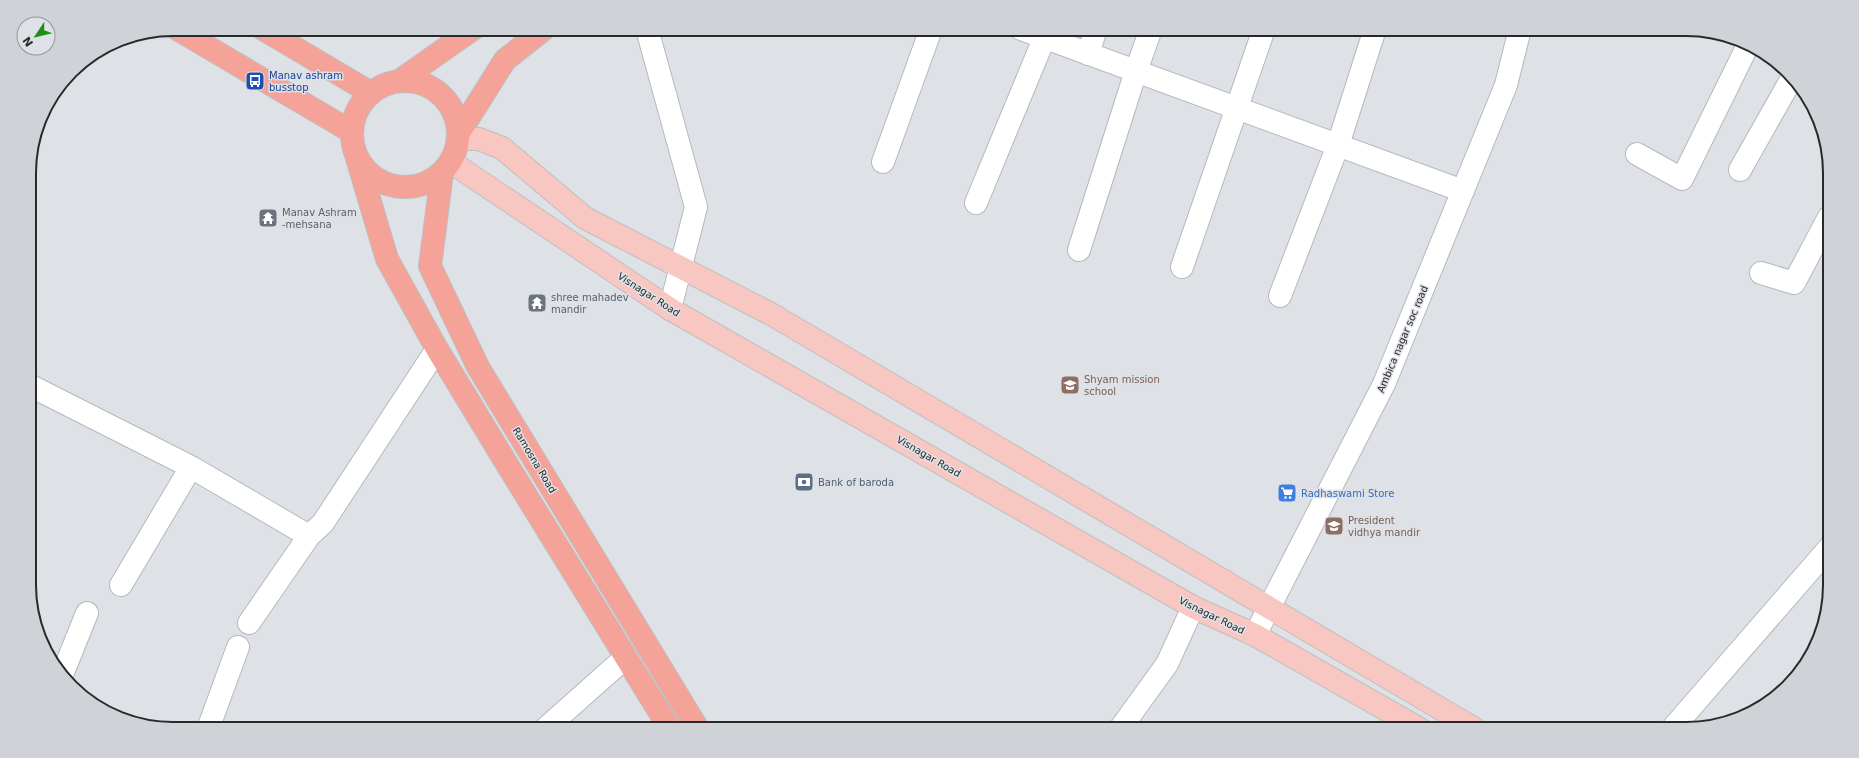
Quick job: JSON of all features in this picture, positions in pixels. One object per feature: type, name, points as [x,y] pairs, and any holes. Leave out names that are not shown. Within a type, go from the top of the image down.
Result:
[{"type":"highway","points":[[188,36],[353,140],[360,162],[370,174],[383,183],[398,187],[414,187],[429,182],[447,168],[457,148],[458,136],[456,118],[450,105],[440,94],[428,86],[413,81],[399,81],[384,85],[371,93],[361,104],[355,117],[353,140],[387,259],[437,349],[666,722]]},
{"type":"highway","points":[[275,36],[371,93]]},
{"type":"highway","points":[[399,81],[462,36]]},
{"type":"highway","points":[[458,136],[505,60],[535,36]]},
{"type":"highway","name":"Ramosna Road","points":[[447,168],[430,266],[478,367],[694,722]]},
{"type":"main road","points":[[458,136],[480,139],[502,148],[585,218],[771,314],[1463,722]]},
{"type":"main road","name":"Visnagar Road","points":[[447,168],[670,308],[1193,607],[1255,635],[1408,722]]},
{"type":"street","points":[[649,36],[696,208],[670,308]]},
{"type":"street","points":[[883,162],[928,36]]},
{"type":"street","points":[[976,203],[1046,36]]},
{"type":"street","points":[[1053,36],[1088,54],[1463,191]]},
{"type":"street","points":[[1088,54],[1094,36]]},
{"type":"street","points":[[1079,250],[1148,36]]},
{"type":"street","points":[[1182,267],[1262,36]]},
{"type":"street","points":[[1280,296],[1338,145],[1373,36]]},
{"type":"street","name":"Ambica nagar soc road","points":[[1255,635],[1384,384],[1506,85],[1518,36]]},
{"type":"street","points":[[1637,154],[1682,179],[1745,50]]},
{"type":"street","points":[[1740,170],[1789,83]]},
{"type":"street","points":[[1762,273],[1794,283],[1823,228]]},
{"type":"street","points":[[249,623],[308,536],[323,523],[437,349]]},
{"type":"street","points":[[36,389],[191,467],[308,536]]},
{"type":"street","points":[[121,585],[191,467]]},
{"type":"street","points":[[1678,722],[1823,555]]},
{"type":"street","points":[[1125,722],[1166,664],[1193,607]]},
{"type":"street","points":[[65,668],[87,613]]},
{"type":"street","points":[[211,722],[238,647]]},
{"type":"street","points":[[553,722],[626,657]]},
{"type":"place","name":"Manav ashram busstop","points":[[255,81]]},
{"type":"place","name":"Manav Ashram -mehsana","points":[[268,218]]},
{"type":"place","name":"shree mahadev mandir","points":[[537,303]]},
{"type":"place","name":"Shyam mission school","points":[[1070,385]]},
{"type":"place","name":"Bank of baroda","points":[[804,482]]},
{"type":"place","name":"Radhaswami Store","points":[[1287,493]]},
{"type":"place","name":"President vidhya mandir","points":[[1334,526]]}]
